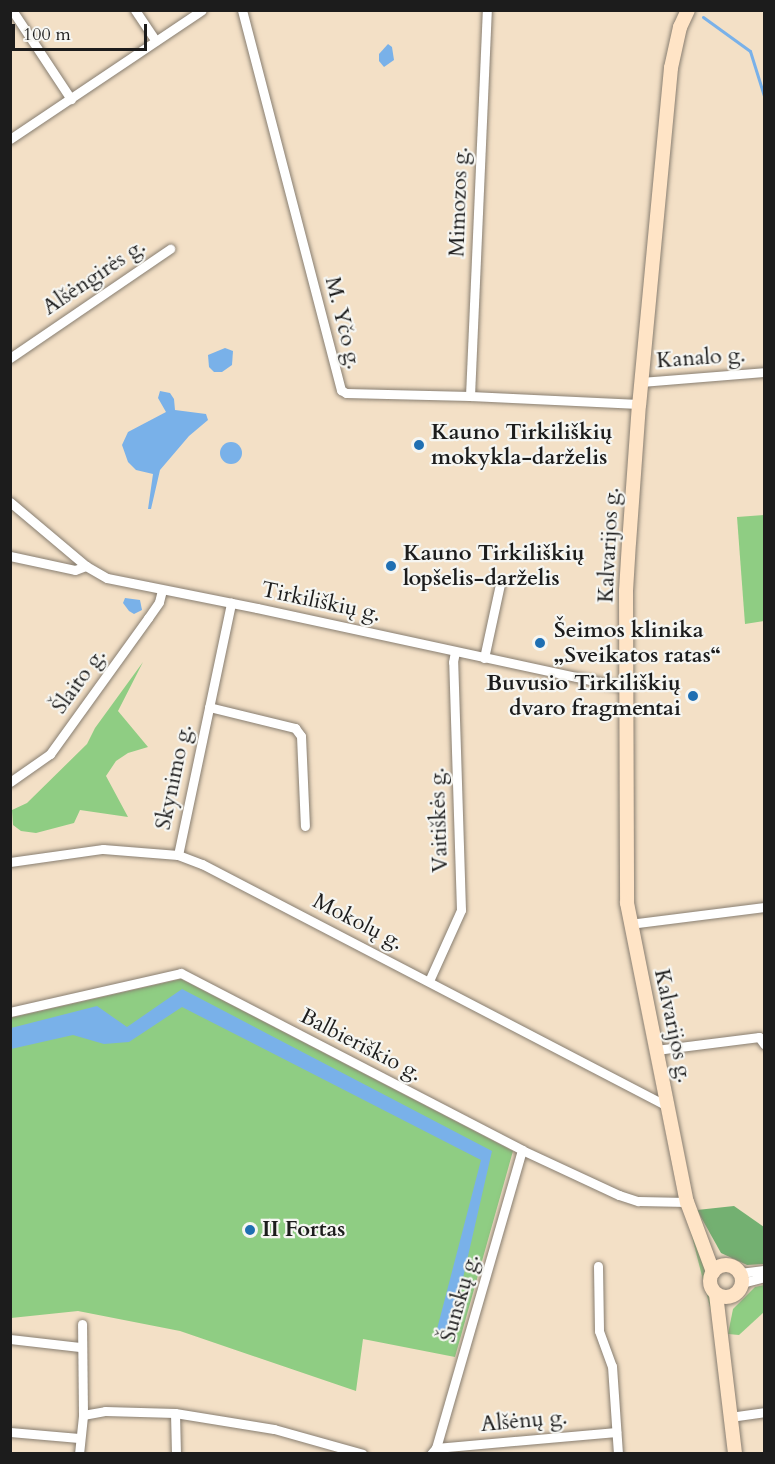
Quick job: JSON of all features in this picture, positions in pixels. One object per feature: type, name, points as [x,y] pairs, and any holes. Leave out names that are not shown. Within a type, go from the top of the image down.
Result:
[{"type":"main road","name":"Kalvarijos g.","points":[[688,10],[680,27],[671,68],[639,404],[626,591],[627,903],[687,1202],[713,1272]]},
{"type":"main road","name":"Kalvarijos g.","points":[[694,1224],[717,1257],[727,1265]]},
{"type":"main road","points":[[723,1296],[738,1292],[741,1278],[727,1265],[713,1272],[710,1281],[723,1296],[720,1346],[735,1454]]},
{"type":"street","points":[[12,10],[71,99]]},
{"type":"street","points":[[135,10],[156,41]]},
{"type":"street","points":[[10,139],[202,10]]},
{"type":"street","name":"M. Yčo g.","points":[[242,10],[338,386],[346,393],[639,404]]},
{"type":"street","name":"Mimozos g.","points":[[470,396],[487,10]]},
{"type":"street","name":"Alšėngirės g.","points":[[10,358],[170,249]]},
{"type":"street","name":"Kanalo g.","points":[[641,382],[765,372]]},
{"type":"street","points":[[10,502],[86,566]]},
{"type":"street","name":"Tirkiliškių g.","points":[[10,556],[75,570],[86,566],[107,578],[626,688]]},
{"type":"street","points":[[484,658],[500,584]]},
{"type":"street","name":"Šlaito g.","points":[[10,782],[50,754],[159,602],[162,590]]},
{"type":"street","name":"Skynimo g.","points":[[178,855],[231,603]]},
{"type":"street","name":"Vaitiškės g.","points":[[429,981],[461,910],[453,662],[455,652]]},
{"type":"street","name":"Skynimo g.","points":[[209,707],[295,728],[301,736],[305,826]]},
{"type":"street","name":"Mokolų g.","points":[[10,862],[103,849],[178,855],[202,864],[668,1106]]},
{"type":"street","points":[[630,924],[765,907]]},
{"type":"street","name":"Balbieriškio g.","points":[[10,1012],[181,973],[522,1150],[619,1195],[638,1201],[687,1202]]},
{"type":"street","points":[[657,1050],[759,1037],[765,1044]]},
{"type":"street","name":"Šunskų g.","points":[[433,1451],[522,1150]]},
{"type":"street","points":[[598,1266],[600,1331],[612,1366],[618,1454]]},
{"type":"street","points":[[741,1278],[765,1270]]},
{"type":"street","points":[[741,1278],[765,1277]]},
{"type":"street","points":[[79,1454],[83,1415],[80,1347],[82,1324]]},
{"type":"street","points":[[10,1339],[80,1347]]},
{"type":"street","points":[[83,1415],[105,1411],[175,1413],[274,1429],[363,1454]]},
{"type":"street","points":[[730,1417],[765,1412]]},
{"type":"street","points":[[175,1413],[176,1454]]},
{"type":"street","points":[[10,1432],[79,1438]]},
{"type":"street","name":"Alšėnų g.","points":[[433,1451],[616,1432]]},
{"type":"green space","points":[[764,515],[764,621],[745,624],[737,517]]},
{"type":"green space","points":[[143,662],[118,711],[148,747],[128,753],[116,761],[106,776],[128,817],[80,810],[74,823],[36,833],[21,831],[13,825],[12,810],[27,803],[87,744],[95,728]]},
{"type":"green space","name":"II Fortas","points":[[181,979],[513,1151],[455,1357],[363,1339],[356,1391],[180,1331],[78,1311],[11,1318],[10,1018]]},
{"type":"green space","points":[[734,1206],[764,1227],[764,1264],[747,1265],[721,1253],[697,1210]]},
{"type":"green space","points":[[689,1225],[708,1272],[706,1288],[711,1297],[714,1323]]},
{"type":"green space","points":[[764,1285],[764,1312],[739,1335],[728,1334],[733,1309],[755,1287]]},
{"type":"water","points":[[388,44],[392,47],[394,60],[384,67],[379,61],[379,54]]},
{"type":"water","points":[[225,348],[233,351],[232,365],[222,372],[214,372],[209,367],[208,355]]},
{"type":"water","points":[[160,391],[170,393],[174,399],[175,410],[206,414],[208,420],[189,436],[160,470],[151,509],[148,509],[153,474],[136,470],[128,462],[122,445],[128,432],[166,412],[158,398]]},
{"type":"water","points":[[231,442],[241,449],[242,453],[235,463],[231,464],[221,457],[220,453],[227,443]]},
{"type":"water","points":[[125,598],[140,600],[142,610],[134,614],[129,611],[123,603]]},
{"type":"water","points":[[182,989],[492,1151],[450,1335],[436,1333],[481,1160],[182,1007],[129,1042],[104,1044],[73,1035],[11,1049],[11,1028],[97,1006],[127,1027]]},
{"type":"waterway","points":[[703,17],[750,51],[764,96]]},
{"type":"place","name":"Kauno Tirkiliškių mokykla-darželis","points":[[419,445]]},
{"type":"place","name":"Kauno Tirkiliškių lopšelis-darželis","points":[[391,566]]},
{"type":"place","name":"Šeimos klinika „Sveikatos ratas“","points":[[540,643]]},
{"type":"place","name":"Buvusio Tirkiliškių dvaro fragmentai","points":[[693,696]]},
{"type":"place","name":"II Fortas","points":[[250,1230]]}]
